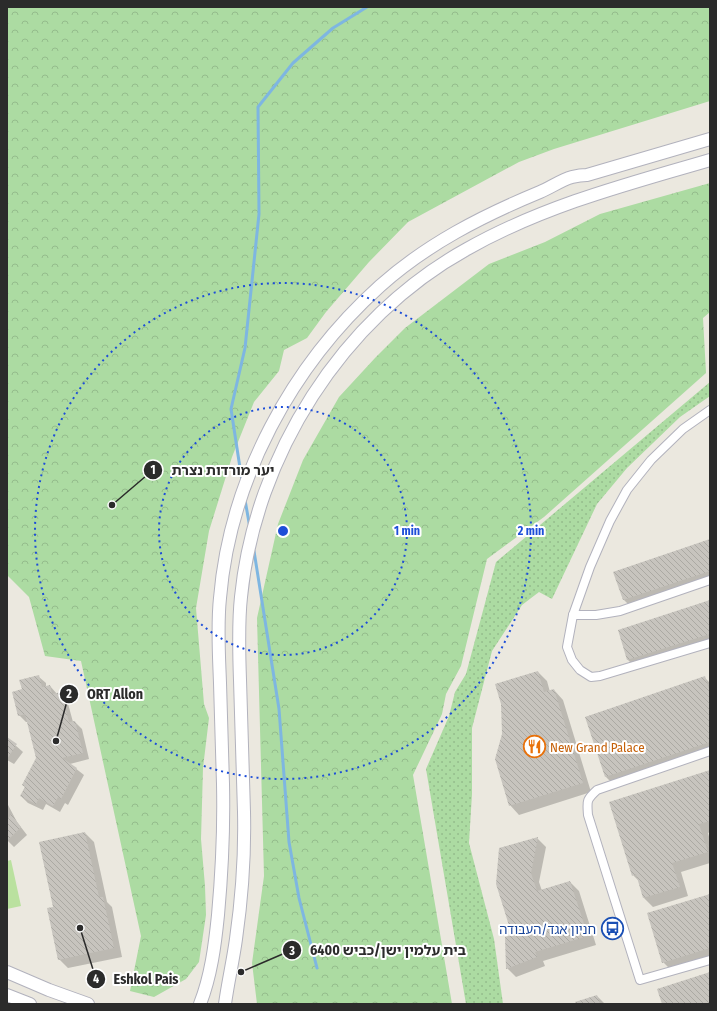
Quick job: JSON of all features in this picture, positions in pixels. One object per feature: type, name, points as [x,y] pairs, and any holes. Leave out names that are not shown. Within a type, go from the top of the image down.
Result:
[{"type":"main road","points":[[200,1004],[207,981],[216,936],[222,870],[224,814],[218,630],[223,572],[242,495],[265,439],[283,405],[312,360],[336,330],[360,304],[400,269],[444,238],[495,211],[571,177],[587,175],[710,139]]},
{"type":"main road","points":[[225,1004],[236,939],[244,850],[239,630],[240,597],[247,555],[262,502],[278,462],[298,420],[328,372],[375,319],[412,285],[455,255],[504,230],[593,194],[710,160]]},
{"type":"main road","points":[[7,972],[49,990],[88,1004]]},
{"type":"main road","points":[[7,995],[30,1004]]},
{"type":"street","points":[[710,410],[684,429],[651,460],[627,490],[610,521],[590,566],[573,615],[567,647],[572,660],[580,670],[591,677],[600,676],[710,643]]},
{"type":"street","points":[[573,615],[596,616],[620,611],[710,580]]},
{"type":"street","points":[[710,751],[597,790],[589,797],[587,803],[588,815],[640,980],[710,960]]},
{"type":"green space","points":[[7,7],[710,7],[710,101],[554,149],[519,162],[408,222],[369,262],[326,312],[307,338],[284,350],[279,371],[254,402],[232,457],[209,531],[196,608],[204,704],[209,718],[203,768],[201,839],[206,915],[199,962],[186,979],[154,997],[130,991],[141,936],[81,661],[45,656],[29,597],[7,575]]},
{"type":"green space","points":[[710,183],[710,312],[703,318],[706,373],[544,517],[487,559],[461,666],[446,694],[442,714],[413,775],[452,1004],[257,1004],[252,963],[264,876],[257,618],[278,524],[303,460],[339,397],[375,358],[405,328],[489,264],[545,242],[600,214]]},
{"type":"green space","points":[[710,382],[710,396],[680,417],[627,468],[597,504],[552,599],[539,592],[522,605],[492,651],[472,728],[472,794],[469,843],[494,939],[503,1004],[466,1004],[426,769],[449,716],[455,692],[466,674],[496,562]]},
{"type":"green space","points":[[11,860],[21,906],[7,909],[7,861]]},
{"type":"building","points":[[710,539],[710,571],[623,600],[613,572]]},
{"type":"building","points":[[710,600],[710,634],[627,660],[618,630]]},
{"type":"building","name":"New Grand Palace","points":[[538,671],[544,692],[554,689],[583,783],[509,806],[495,759],[502,734],[501,704],[495,684]]},
{"type":"building","points":[[39,675],[42,687],[50,685],[52,694],[61,692],[69,722],[75,721],[83,753],[62,758],[77,768],[61,799],[58,797],[53,806],[39,798],[36,804],[20,796],[25,787],[22,785],[36,758],[25,714],[18,716],[12,692],[22,689],[19,680]]},
{"type":"building","points":[[705,676],[710,692],[710,742],[605,777],[585,717]]},
{"type":"building","points":[[7,737],[17,744],[7,759]]},
{"type":"building","points":[[710,770],[710,821],[699,824],[708,852],[672,863],[680,887],[643,898],[636,874],[632,876],[609,802]]},
{"type":"building","points":[[11,814],[21,827],[7,841],[7,821]]},
{"type":"building","points":[[85,832],[99,897],[103,897],[114,948],[58,960],[47,908],[53,907],[39,842]]},
{"type":"building","points":[[538,837],[531,873],[537,891],[570,881],[588,936],[535,952],[537,957],[506,969],[505,937],[512,935],[496,884],[499,848]]},
{"type":"building","points":[[710,894],[710,948],[662,963],[647,913]]},
{"type":"building","points":[[710,972],[710,1004],[662,1004],[657,989]]},
{"type":"building","points":[[597,995],[600,1004],[576,1004],[575,1002]]},
{"type":"waterway","points":[[242,481],[231,409],[245,348],[259,214],[258,107],[293,63],[333,28],[367,7]]},
{"type":"waterway","points":[[245,500],[250,528]]},
{"type":"waterway","points":[[254,551],[279,709],[289,842],[299,898],[317,968]]},
{"type":"place","name":"יער מורדות נצרת","points":[[112,505]]},
{"type":"place","name":"ORT Allon","points":[[56,741]]},
{"type":"place","name":"New Grand Palace","points":[[535,747]]},
{"type":"place","name":"Eshkol Pais","points":[[80,928]]},
{"type":"place","name":"חניון אגד/העבודה","points":[[612,929]]},
{"type":"place","name":"בית עלמין ישן/כביש 6400","points":[[241,972]]}]
